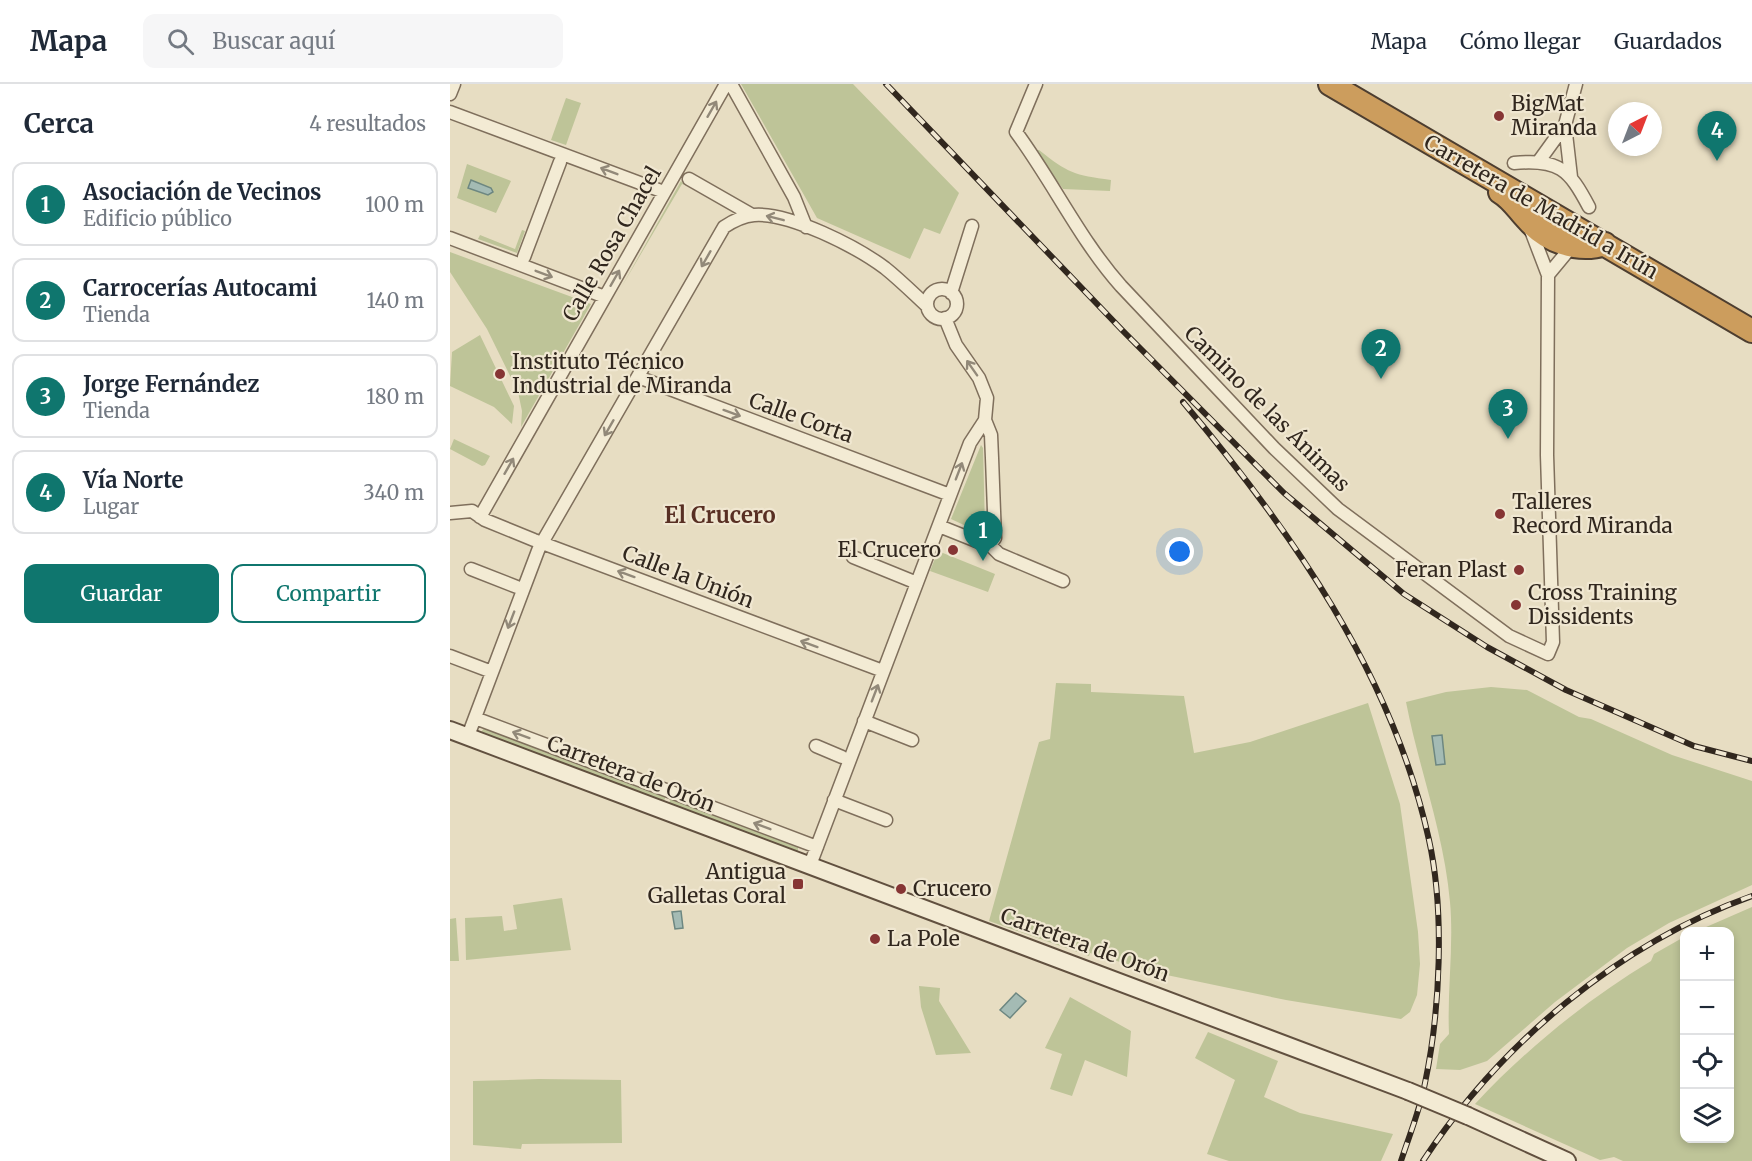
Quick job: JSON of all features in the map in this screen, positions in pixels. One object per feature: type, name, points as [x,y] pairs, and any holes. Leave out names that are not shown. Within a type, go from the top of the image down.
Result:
[{"type":"highway","name":"Carretera de Madrid a Irún","points":[[1330,84],[1752,331]]},
{"type":"highway","name":"Carretera de Madrid a Irún","points":[[1352,84],[1752,318]]},
{"type":"highway","points":[[1412,132],[1504,194],[1543,235],[1572,246],[1593,247],[1605,244]]},
{"type":"street","points":[[450,94],[454,84]]},
{"type":"street","points":[[729,84],[794,197],[806,227]]},
{"type":"street","name":"Calle Rosa Chacel","points":[[480,517],[664,192],[729,84]]},
{"type":"street","name":"Camino de las Ánimas","points":[[1036,84],[1017,132],[1107,270],[1274,448],[1338,509],[1509,636],[1548,654],[1553,642],[1547,455],[1548,275]]},
{"type":"street","points":[[1571,177],[1565,126],[1576,84]]},
{"type":"street","points":[[450,112],[664,192]]},
{"type":"street","points":[[1539,161],[1565,126]]},
{"type":"street","points":[[1514,163],[1539,161],[1554,165],[1571,177],[1589,207]]},
{"type":"street","points":[[524,257],[560,162]]},
{"type":"street","points":[[689,179],[748,216]]},
{"type":"street","points":[[468,736],[542,543],[724,228],[748,216],[771,215],[806,227],[859,250],[886,269],[927,306],[935,317],[945,318],[955,310],[956,300],[951,293],[942,289],[932,292],[927,306]]},
{"type":"street","points":[[1528,220],[1548,275]]},
{"type":"street","points":[[951,293],[972,226]]},
{"type":"street","points":[[450,238],[605,297]]},
{"type":"street","points":[[1548,275],[1572,246]]},
{"type":"street","points":[[945,318],[956,345],[984,388],[987,398],[985,420],[991,435],[994,538],[990,545]]},
{"type":"street","name":"Calle Corta","points":[[638,376],[950,495]]},
{"type":"street","points":[[810,865],[970,443],[985,420]]},
{"type":"street","name":"Calle la Unión","points":[[450,513],[469,511],[542,543],[883,671]]},
{"type":"street","points":[[939,526],[990,545],[999,554],[1063,581]]},
{"type":"street","points":[[852,557],[916,583]]},
{"type":"street","points":[[471,569],[517,587]]},
{"type":"street","points":[[450,656],[492,672]]},
{"type":"street","points":[[475,718],[817,847]]},
{"type":"street","points":[[864,721],[912,740]]},
{"type":"street","name":"Carretera de Orón","points":[[450,730],[1408,1091],[1567,1161]]},
{"type":"street","points":[[816,746],[842,757]]},
{"type":"street","points":[[834,800],[886,820]]},
{"type":"green space","points":[[741,84],[853,84],[959,193],[940,234],[924,228],[910,259],[817,218]]},
{"type":"green space","points":[[566,98],[581,103],[566,145],[551,140]]},
{"type":"green space","points":[[1035,150],[1039,150],[1072,172],[1111,180],[1110,191],[1063,189]]},
{"type":"green space","points":[[467,164],[511,181],[496,213],[457,198]]},
{"type":"green space","points":[[681,181],[685,185],[682,184],[621,288]]},
{"type":"green space","points":[[522,230],[525,231],[517,253],[478,239],[480,235],[515,249]]},
{"type":"green space","points":[[450,252],[591,304],[521,427],[522,411],[518,392],[487,329],[450,272]]},
{"type":"green space","points":[[480,335],[514,406],[512,424],[494,407],[450,386],[452,352]]},
{"type":"green space","points":[[454,439],[490,456],[485,465],[482,466],[450,449]]},
{"type":"green space","points":[[981,445],[983,448],[985,527],[979,532],[951,519]]},
{"type":"green space","points":[[938,551],[995,574],[988,592],[930,571]]},
{"type":"green space","points":[[1056,683],[1091,684],[1091,692],[1184,696],[1194,753],[1250,742],[1368,703],[1400,804],[1418,932],[1420,964],[1417,995],[1410,1012],[1401,1019],[1286,1000],[1157,973],[1090,953],[1089,956],[989,921],[1039,742],[1050,739]]},
{"type":"green space","points":[[1491,687],[1527,690],[1579,717],[1591,719],[1672,755],[1752,781],[1752,885],[1669,923],[1627,948],[1555,1002],[1487,1061],[1460,1070],[1436,1069],[1440,1044],[1449,1034],[1450,902],[1437,826],[1406,702],[1446,692]]},
{"type":"green space","points":[[485,727],[666,796],[664,801],[481,732]]},
{"type":"green space","points":[[671,798],[798,846],[798,852],[669,803]]},
{"type":"green space","points":[[562,898],[571,950],[466,960],[465,918],[502,916],[504,931],[517,929],[513,905]]},
{"type":"green space","points":[[1752,907],[1752,1161],[1623,1161],[1614,1157],[1600,1160],[1475,1104],[1515,1064],[1581,1008],[1651,961],[1654,954],[1680,939],[1680,1143],[1734,1143],[1734,927],[1706,927]]},
{"type":"green space","points":[[456,918],[459,961],[450,961],[450,919]]},
{"type":"green space","points":[[919,986],[940,988],[939,1001],[971,1053],[936,1055],[921,1007]]},
{"type":"green space","points":[[1070,997],[1131,1031],[1127,1077],[1085,1060],[1072,1096],[1050,1089],[1062,1054],[1045,1048]]},
{"type":"green space","points":[[1208,1032],[1278,1061],[1264,1097],[1300,1113],[1393,1134],[1381,1161],[1229,1161],[1207,1154],[1235,1080],[1195,1058]]},
{"type":"green space","points":[[621,1080],[622,1143],[522,1144],[521,1149],[473,1145],[473,1081]]},
{"type":"water","points":[[471,180],[491,188],[493,192],[488,195],[468,188]]},
{"type":"water","points":[[1442,735],[1445,764],[1436,765],[1432,736]]},
{"type":"water","points":[[681,911],[683,928],[675,929],[672,912]]},
{"type":"water","points":[[1016,993],[1026,1001],[1010,1018],[1000,1010]]},
{"type":"railway","points":[[886,84],[1123,331],[1284,493],[1404,594],[1487,647],[1566,690],[1694,746],[1752,761]]},
{"type":"railway","points":[[1183,402],[1262,501],[1333,607],[1364,662],[1390,720],[1412,779],[1429,840],[1434,868],[1439,962],[1434,1025],[1425,1083],[1401,1161]]},
{"type":"railway","points":[[1423,1161],[1488,1077],[1566,1002],[1655,941],[1703,916],[1752,896]]},
{"type":"place","name":"BigMat Miranda","points":[[1499,116]]},
{"type":"place","name":"Vía Norte","points":[[1717,161]]},
{"type":"place","name":"Instituto Técnico Industrial de Miranda","points":[[500,374]]},
{"type":"place","name":"Carrocerías Autocami","points":[[1381,379]]},
{"type":"place","name":"Jorge Fernández","points":[[1508,439]]},
{"type":"place","name":"Talleres Record Miranda","points":[[1500,514]]},
{"type":"place","name":"El Crucero","points":[[953,550]]},
{"type":"place","name":"Asociación de Vecinos","points":[[983,561]]},
{"type":"place","name":"Feran Plast","points":[[1519,570]]},
{"type":"place","name":"Cross Training Dissidents","points":[[1516,605]]},
{"type":"place","name":"Antigua Galletas Coral","points":[[798,884]]},
{"type":"place","name":"Crucero","points":[[901,889]]},
{"type":"place","name":"La Pole","points":[[875,939]]},
{"type":"district","name":"El Crucero","points":[[720,515]]}]
